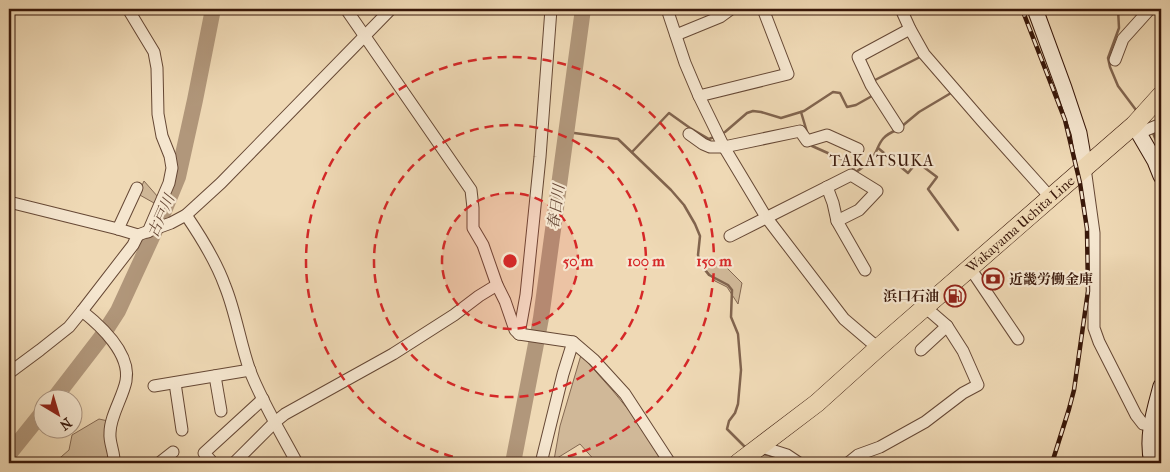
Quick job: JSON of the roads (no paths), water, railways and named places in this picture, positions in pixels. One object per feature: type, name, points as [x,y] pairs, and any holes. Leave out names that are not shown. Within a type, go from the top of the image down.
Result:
[{"type":"main road","points":[[1035,9],[1064,88],[1078,133],[1085,168]]},
{"type":"main road","name":"Wakayama Uchita Line","points":[[738,463],[817,403],[1085,168],[1137,129],[1161,95]]},
{"type":"main road","points":[[1137,129],[1161,176]]},
{"type":"main road","points":[[1152,463],[1149,438],[1161,386]]},
{"type":"street","points":[[9,373],[69,327],[143,233],[169,183],[172,168],[170,156],[162,136],[158,114],[158,68],[154,52],[128,9]]},
{"type":"street","points":[[346,9],[471,190],[473,228],[483,245],[497,285],[506,301],[515,330],[524,335],[569,341],[594,360],[625,394],[670,463]]},
{"type":"street","points":[[9,202],[118,229],[143,233],[186,215],[221,183],[391,9]]},
{"type":"street","points":[[524,335],[551,9]]},
{"type":"street","points":[[667,9],[699,96],[724,147],[766,217],[844,319],[878,348]]},
{"type":"street","points":[[676,35],[720,17],[731,9]]},
{"type":"street","points":[[699,96],[788,74],[763,9]]},
{"type":"street","points":[[901,9],[924,54],[1051,198]]},
{"type":"street","points":[[1115,60],[1123,39],[1150,9]]},
{"type":"street","points":[[898,127],[871,85],[858,57],[910,29]]},
{"type":"street","points":[[1137,129],[1161,124]]},
{"type":"street","points":[[689,134],[710,147],[724,147],[800,131],[807,141],[827,135],[858,149]]},
{"type":"street","points":[[1085,168],[1094,233],[1094,328],[1099,342],[1136,415],[1143,424],[1151,425]]},
{"type":"street","points":[[730,236],[851,175],[877,191],[859,210],[837,221]]},
{"type":"street","points":[[827,187],[837,221],[865,270]]},
{"type":"street","points":[[118,229],[137,188]]},
{"type":"street","points":[[186,215],[216,265],[226,287],[250,370],[297,463]]},
{"type":"street","points":[[970,268],[1018,339]]},
{"type":"street","points":[[234,463],[285,414],[393,354],[497,285]]},
{"type":"street","points":[[848,463],[858,455],[880,447],[925,422],[963,393],[978,385],[963,351],[947,326],[925,307]]},
{"type":"street","points":[[82,311],[112,340],[126,365],[126,380],[110,431],[114,463]]},
{"type":"street","points":[[921,350],[947,326]]},
{"type":"street","points":[[541,463],[563,374],[569,341]]},
{"type":"street","points":[[154,386],[250,370]]},
{"type":"street","points":[[215,376],[221,411]]},
{"type":"street","points":[[175,383],[182,430]]},
{"type":"street","points":[[214,463],[204,453],[263,399]]},
{"type":"street","points":[[760,446],[787,455],[800,463]]},
{"type":"street","points":[[159,463],[173,452]]},
{"type":"waterway","name":"古戸川","points":[[61,390],[100,339],[118,311],[178,177],[213,9]]},
{"type":"waterway","name":"春日川","points":[[513,463],[541,318],[583,9]]},
{"type":"waterway","points":[[1118,9],[1119,28],[1108,58],[1118,86],[1136,110]]},
{"type":"waterway","points":[[874,83],[875,80],[920,57]]},
{"type":"waterway","points":[[721,134],[747,113],[753,111],[781,118],[804,111],[833,92],[840,93],[847,107],[856,105],[872,96],[872,93]]},
{"type":"waterway","points":[[901,127],[919,112],[951,93]]},
{"type":"waterway","points":[[801,112],[807,132]]},
{"type":"waterway","points":[[632,152],[669,113],[709,139],[714,137]]},
{"type":"waterway","points":[[810,142],[812,146],[848,162],[856,172],[873,158],[882,140],[897,130]]},
{"type":"waterway","points":[[567,132],[618,139],[671,190],[684,205],[695,224],[700,236],[698,255],[701,265],[709,275],[728,285],[732,290],[731,317],[738,334],[741,370],[738,404],[727,429],[745,447]]},
{"type":"waterway","points":[[1153,133],[1161,153]]},
{"type":"waterway","points":[[878,148],[908,173],[917,162],[937,177],[928,189],[958,230]]},
{"type":"waterway","name":"古戸川","points":[[9,454],[32,425]]},
{"type":"waterway","points":[[761,454],[769,455],[787,463]]},
{"type":"railway","points":[[1022,9],[1065,120],[1080,183],[1087,229],[1088,291],[1074,390],[1052,463]]},
{"type":"place","name":"近畿労働金庫","points":[[993,279]]},
{"type":"place","name":"浜口石油","points":[[955,296]]},
{"type":"district","name":"TAKATSUKA","points":[[882,160]]}]
